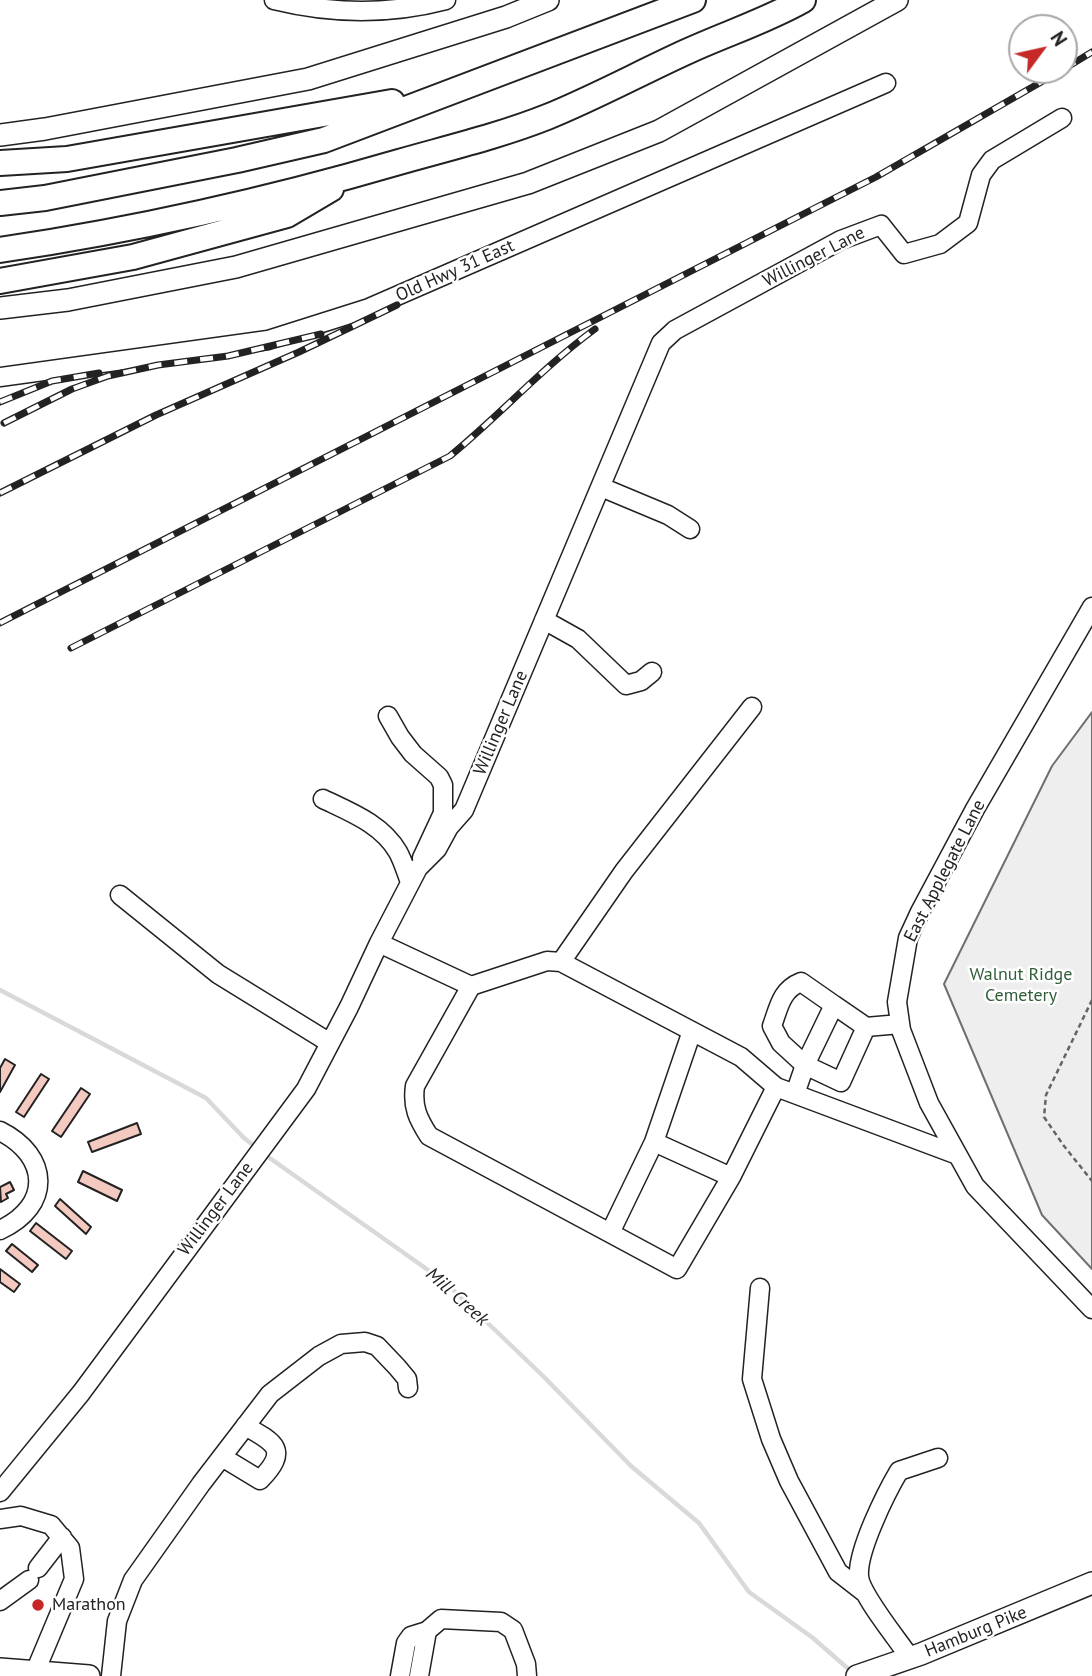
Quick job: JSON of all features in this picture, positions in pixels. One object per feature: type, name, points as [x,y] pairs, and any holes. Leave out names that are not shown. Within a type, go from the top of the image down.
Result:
[{"type":"highway","points":[[0,203],[45,198],[324,140],[693,0]]},
{"type":"highway","points":[[0,250],[201,213],[353,176],[546,117],[803,0]]},
{"type":"highway","points":[[0,163],[67,159],[455,90]]},
{"type":"highway","points":[[0,281],[133,257],[287,215],[353,176]]},
{"type":"main road","points":[[0,135],[45,129],[309,79],[506,17],[548,0]]},
{"type":"main road","points":[[0,308],[68,300],[236,267],[527,183],[659,131],[897,0]]},
{"type":"main road","name":"Hamburg Pike","points":[[857,1676],[906,1660],[1092,1583]]},
{"type":"main road","points":[[0,1669],[89,1676]]},
{"type":"street","points":[[274,0],[333,11],[392,5],[423,6],[446,0]]},
{"type":"street","name":"Old Hwy 31 East","points":[[0,377],[268,340],[369,308],[886,83]]},
{"type":"street","name":"Willinger Lane","points":[[0,1492],[81,1393],[306,1089],[414,875],[437,849],[449,827],[464,810],[661,344],[675,330],[841,240],[881,225],[904,254],[940,244],[968,223],[981,175],[992,160],[1062,118]]},
{"type":"street","points":[[600,487],[668,515],[690,529]]},
{"type":"street","name":"East Applegate Lane","points":[[1092,607],[975,809],[908,938],[897,1002],[900,1024],[929,1103],[975,1186],[1092,1309]]},
{"type":"street","points":[[544,620],[578,639],[626,685],[640,681],[652,671]]},
{"type":"street","points":[[561,962],[624,871],[752,707]]},
{"type":"street","points":[[388,716],[406,746],[439,777],[443,785],[443,813],[414,875]]},
{"type":"street","points":[[323,799],[382,832],[414,875]]},
{"type":"street","points":[[120,895],[218,974],[330,1043]]},
{"type":"street","points":[[379,943],[471,986]]},
{"type":"street","points":[[776,1087],[731,1177],[677,1269],[429,1136],[419,1121],[413,1102],[415,1086],[471,986],[547,961],[561,962],[741,1056],[776,1087],[956,1154]]},
{"type":"street","points":[[866,1027],[841,1082],[805,1065],[781,1043],[772,1026],[783,993],[801,982],[866,1027],[900,1024]]},
{"type":"street","points":[[795,1094],[805,1065],[834,1005]]},
{"type":"street","points":[[610,1234],[654,1142],[692,1031]]},
{"type":"street","points":[[0,1131],[23,1146],[33,1159],[37,1177],[37,1192],[31,1208],[16,1223],[0,1230]]},
{"type":"street","points":[[654,1142],[731,1177]]},
{"type":"street","points":[[760,1289],[752,1379],[771,1439],[789,1481],[838,1572],[865,1593]]},
{"type":"street","points":[[111,1676],[117,1621],[133,1580],[270,1394],[318,1356],[341,1344],[365,1342],[377,1346],[407,1379],[408,1388]]},
{"type":"street","points":[[222,1457],[260,1480],[267,1473],[276,1459],[276,1450],[270,1440],[245,1426]]},
{"type":"street","points":[[906,1660],[865,1593],[859,1577],[863,1555],[882,1500],[899,1471],[939,1458]]},
{"type":"street","points":[[0,1519],[22,1516],[51,1525],[70,1548],[74,1578],[35,1672]]},
{"type":"street","points":[[0,1601],[33,1574],[62,1537]]},
{"type":"street","points":[[400,1676],[406,1643],[411,1636],[427,1631],[440,1619],[501,1622],[513,1630],[526,1664],[527,1676]]},
{"type":"street","points":[[419,1676],[427,1631]]},
{"type":"path","points":[[1092,1000],[1046,1095],[1044,1117],[1063,1146],[1092,1181]]},
{"type":"green space","name":"Walnut Ridge Cemetery","points":[[1092,712],[1092,1269],[1042,1215],[944,984],[1052,766]]},
{"type":"building","points":[[5,1059],[15,1065],[0,1092],[0,1068]]},
{"type":"building","points":[[41,1074],[49,1079],[24,1117],[16,1112]]},
{"type":"building","points":[[81,1088],[90,1094],[61,1137],[52,1131]]},
{"type":"building","points":[[137,1123],[141,1134],[92,1152],[88,1142]]},
{"type":"building","points":[[83,1171],[122,1190],[117,1201],[78,1182]]},
{"type":"building","points":[[10,1182],[14,1190],[6,1194],[8,1198],[1,1202],[0,1187]]},
{"type":"building","points":[[60,1199],[91,1227],[86,1234],[55,1206]]},
{"type":"building","points":[[36,1223],[72,1251],[66,1259],[30,1231]]},
{"type":"building","points":[[12,1244],[38,1265],[32,1272],[6,1251]]},
{"type":"building","points":[[0,1269],[20,1284],[14,1292],[0,1282]]},
{"type":"waterway","name":"Mill Creek","points":[[0,990],[206,1098],[257,1148]]},
{"type":"waterway","name":"Mill Creek","points":[[264,1154],[445,1282],[631,1466],[699,1523],[749,1592],[813,1638],[853,1673]]},
{"type":"railway","points":[[1078,60],[1092,52]]},
{"type":"railway","points":[[0,623],[876,177],[1038,84]]},
{"type":"railway","points":[[0,493],[156,415],[397,305]]},
{"type":"railway","points":[[71,648],[450,456],[557,359],[595,329]]},
{"type":"railway","points":[[4,423],[72,389],[108,376],[158,365],[228,356],[321,334]]},
{"type":"railway","points":[[0,402],[52,381],[99,373]]},
{"type":"place","name":"Marathon","points":[[38,1605]]}]
